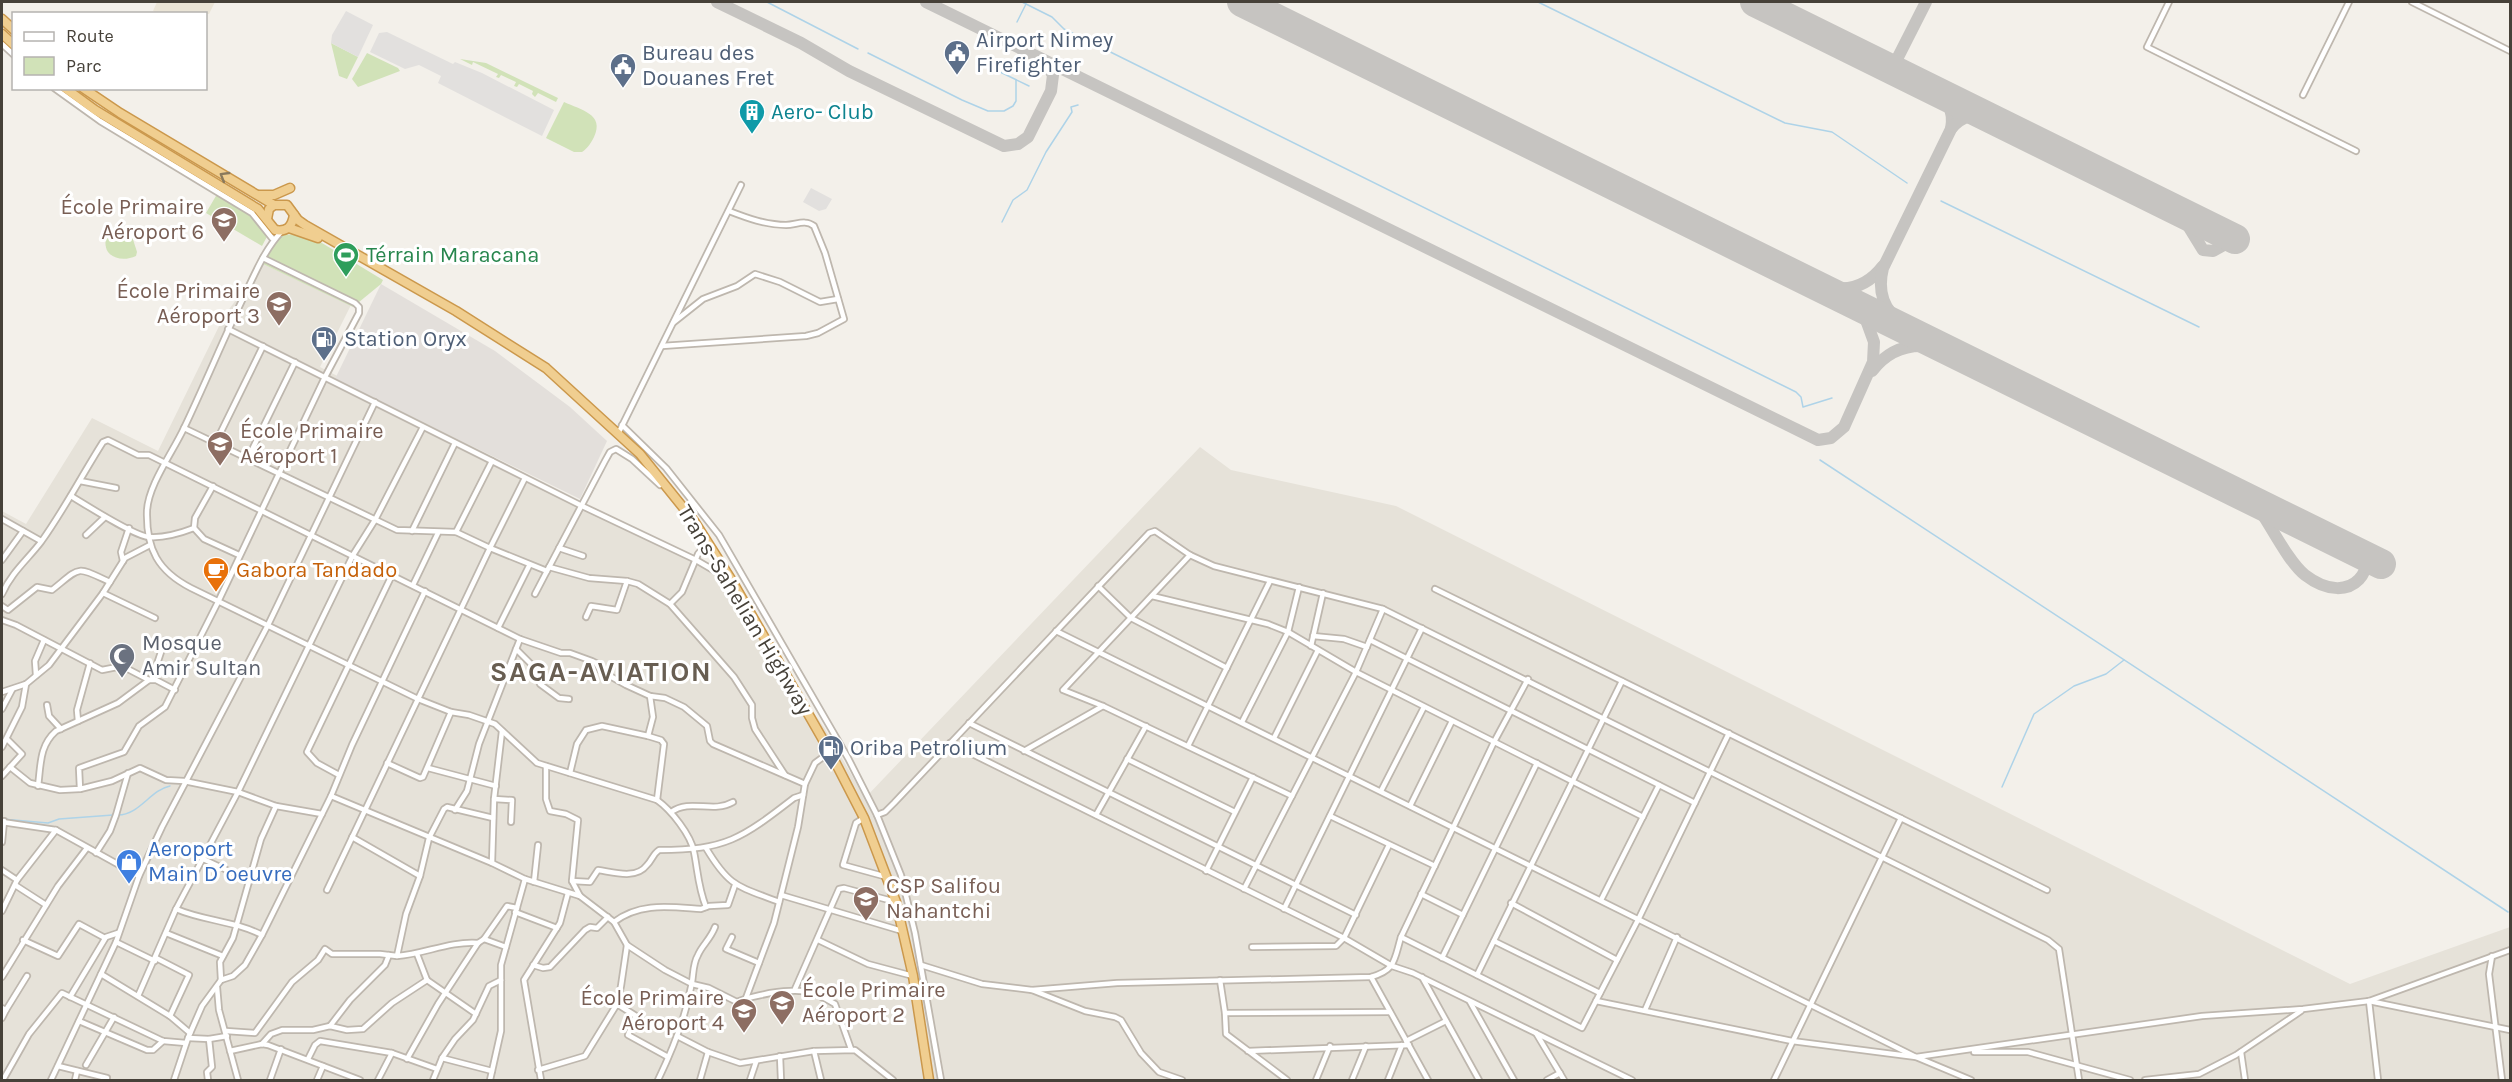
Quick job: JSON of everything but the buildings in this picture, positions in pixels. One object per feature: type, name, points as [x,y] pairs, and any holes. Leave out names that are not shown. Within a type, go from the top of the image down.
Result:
[{"type":"highway","points":[[68,90],[95,110],[258,209],[275,230],[285,229],[293,223],[294,215],[287,205],[274,205],[254,194],[86,90]]},
{"type":"highway","points":[[254,194],[274,195],[290,188]]},
{"type":"highway","points":[[268,222],[269,209],[274,205]]},
{"type":"highway","name":"Trans-Sahelian Highway","points":[[294,215],[298,220],[346,250],[456,311],[525,354],[564,383],[620,429],[679,502],[732,581],[830,752],[864,818],[896,902],[913,976],[929,1080]]},
{"type":"highway","name":"Trans-Sahelian Highway","points":[[285,229],[303,232],[346,250]]},
{"type":"street","points":[[2169,2],[2147,47],[2356,151]]},
{"type":"street","points":[[2303,95],[2349,2]]},
{"type":"street","points":[[2412,2],[2511,51]]},
{"type":"street","points":[[57,90],[100,121],[246,208],[261,221],[271,241]]},
{"type":"street","points":[[741,185],[620,429],[666,468],[719,535],[848,758],[877,815],[901,875],[921,965],[941,1080]]},
{"type":"street","points":[[662,345],[818,333],[844,319],[821,242],[810,222],[788,225],[768,223],[729,211]]},
{"type":"street","points":[[268,222],[271,241]]},
{"type":"street","points":[[285,229],[271,241],[228,329],[184,428],[152,490],[148,503],[148,537],[150,545],[167,573],[218,602],[418,699],[451,712],[488,721],[533,760],[657,800],[671,812],[694,850],[698,883],[706,907]]},
{"type":"street","points":[[80,789],[79,768],[124,752],[139,726],[162,711],[175,690],[325,377],[359,313],[359,307],[263,258]]},
{"type":"street","points":[[672,324],[703,299],[737,286],[755,274],[780,282],[820,302],[838,299]]},
{"type":"street","points":[[228,329],[525,478],[696,560],[732,581]]},
{"type":"street","points":[[216,442],[263,346]]},
{"type":"street","points":[[248,458],[295,362]]},
{"type":"street","points":[[51,1080],[116,942],[139,876],[184,781],[268,625],[375,402]]},
{"type":"street","points":[[138,996],[201,858],[238,792],[353,555],[375,520],[423,427]]},
{"type":"street","points":[[184,428],[396,530],[456,532],[529,566],[589,578],[638,584],[670,604],[734,677],[752,705],[755,729],[785,775]]},
{"type":"street","points":[[2,594],[14,573],[41,542],[106,440],[138,455],[149,455],[166,463],[520,639],[561,654],[570,654],[592,661],[601,671],[650,696],[665,698],[698,717],[707,726],[710,741],[713,744],[805,784]]},
{"type":"street","points":[[412,531],[455,443]]},
{"type":"street","points":[[535,594],[580,505],[609,454],[616,448],[632,459],[679,502]]},
{"type":"street","points":[[456,532],[492,461]]},
{"type":"street","points":[[327,890],[525,478]]},
{"type":"street","points":[[80,481],[116,488]]},
{"type":"street","points":[[213,486],[195,518],[194,528],[204,539],[240,555]]},
{"type":"street","points":[[70,496],[148,537],[179,533],[194,528]]},
{"type":"street","points":[[86,535],[105,516]]},
{"type":"street","points":[[2,519],[41,542]]},
{"type":"street","points":[[123,561],[121,552],[129,528]]},
{"type":"street","points":[[2,560],[23,531]]},
{"type":"street","points":[[877,815],[885,812],[894,803],[1152,531],[1159,532],[1190,555],[1224,570],[1383,609],[1528,679],[2055,944],[2059,949],[2061,960],[2079,1080]]},
{"type":"street","points":[[413,585],[438,533]]},
{"type":"street","points":[[670,604],[685,586],[698,552],[708,542]]},
{"type":"street","points":[[2,692],[26,684],[49,665],[123,561],[132,553],[150,545]]},
{"type":"street","points":[[559,548],[583,556]]},
{"type":"street","points":[[1190,555],[1063,690],[1103,706],[1292,796]]},
{"type":"street","points":[[498,628],[529,566]]},
{"type":"street","points":[[2,606],[8,610],[37,587],[52,590],[77,570],[83,570],[110,582]]},
{"type":"street","points":[[339,776],[317,763],[307,752],[392,575]]},
{"type":"street","points":[[586,617],[591,606],[617,610],[627,581]]},
{"type":"street","points":[[1188,747],[1270,581]]},
{"type":"street","points":[[1098,586],[1131,618],[1227,669]]},
{"type":"street","points":[[1242,722],[1288,632],[1299,588]]},
{"type":"street","points":[[1436,589],[2047,890]]},
{"type":"street","points":[[174,1080],[202,1006],[221,980],[233,976],[245,965],[262,935],[331,796],[425,591]]},
{"type":"street","points":[[103,592],[155,618]]},
{"type":"street","points":[[1311,646],[1323,593]]},
{"type":"street","points":[[1152,596],[1268,624],[1288,632],[1356,672],[1642,817]]},
{"type":"street","points":[[1244,889],[1356,672],[1383,609]]},
{"type":"street","points":[[2,620],[102,670],[122,666],[175,690]]},
{"type":"street","points":[[1284,909],[1422,628]]},
{"type":"street","points":[[1056,631],[1916,1057],[1971,1080]]},
{"type":"street","points":[[1313,636],[1344,639],[1367,647]]},
{"type":"street","points":[[455,810],[463,799],[488,721],[520,639]]},
{"type":"street","points":[[36,675],[35,661],[44,640]]},
{"type":"street","points":[[38,786],[42,753],[51,736],[61,729],[118,703],[150,679],[165,640]]},
{"type":"street","points":[[1370,640],[1695,803]]},
{"type":"street","points":[[516,649],[534,667],[540,684],[559,698],[569,699]]},
{"type":"street","points":[[1274,738],[1318,650]]},
{"type":"street","points":[[78,721],[77,710],[90,663]]},
{"type":"street","points":[[921,965],[982,984],[1032,990],[1117,983],[1371,977],[1387,971],[1392,966],[1401,937],[1494,742],[1528,679]]},
{"type":"street","points":[[1477,975],[1622,681]]},
{"type":"street","points":[[2,747],[22,707],[26,684]]},
{"type":"street","points":[[2,709],[12,690]]},
{"type":"street","points":[[648,736],[653,717],[650,696]]},
{"type":"street","points":[[47,705],[49,716],[61,729]]},
{"type":"street","points":[[1024,751],[1103,706]]},
{"type":"street","points":[[1381,791],[1424,707]]},
{"type":"street","points":[[387,763],[420,778],[423,777],[451,712]]},
{"type":"street","points":[[1410,806],[1452,721]]},
{"type":"street","points":[[969,723],[1356,915]]},
{"type":"street","points":[[570,773],[577,744],[586,730],[602,726],[661,740],[664,744],[657,800]]},
{"type":"street","points":[[1096,815],[1146,726]]},
{"type":"street","points":[[492,863],[494,799],[502,731]]},
{"type":"street","points":[[1401,937],[1582,1028],[1639,918],[1729,733]]},
{"type":"street","points":[[2,776],[22,754],[7,740]]},
{"type":"street","points":[[950,743],[1344,939],[1392,966],[1422,977],[1632,1080]]},
{"type":"street","points":[[746,998],[781,895],[805,784],[815,763],[830,752]]},
{"type":"street","points":[[1127,759],[1235,812]]},
{"type":"street","points":[[1442,958],[1537,763]]},
{"type":"street","points":[[546,766],[546,799],[550,811],[566,814],[578,820],[572,881],[580,896]]},
{"type":"street","points":[[10,767],[30,783],[60,790],[80,789],[112,781],[140,768],[166,780],[184,781],[238,792],[276,806],[322,814]]},
{"type":"street","points":[[428,768],[496,786]]},
{"type":"street","points":[[96,854],[110,831],[128,773]]},
{"type":"street","points":[[1206,871],[1253,777]]},
{"type":"street","points":[[1601,900],[1659,785]]},
{"type":"street","points":[[572,881],[590,882],[598,870],[636,873],[648,865],[655,852],[659,850],[694,850],[743,836],[794,798],[803,795]]},
{"type":"street","points":[[331,796],[525,879],[580,896],[614,922],[627,945],[665,970],[692,984],[710,988],[737,1002],[746,998],[795,989],[820,995],[835,1004],[851,1049]]},
{"type":"street","points":[[494,799],[512,800],[511,822]]},
{"type":"street","points":[[671,812],[686,804],[718,808],[733,802]]},
{"type":"street","points":[[221,980],[218,965],[233,938],[261,838],[276,806]]},
{"type":"street","points":[[397,956],[406,914],[420,876],[429,838],[445,807],[493,818]]},
{"type":"street","points":[[1330,816],[1435,866]]},
{"type":"street","points":[[864,818],[856,823],[843,865],[887,877]]},
{"type":"street","points":[[1774,1080],[1901,818]]},
{"type":"street","points":[[2,842],[3,821],[56,830],[139,876]]},
{"type":"street","points":[[2,911],[16,882],[56,830]]},
{"type":"street","points":[[352,837],[420,876]]},
{"type":"street","points":[[534,882],[538,845]]},
{"type":"street","points":[[1252,947],[1336,946],[1344,939],[1389,845]]},
{"type":"street","points":[[2,977],[46,905],[87,848]]},
{"type":"street","points":[[706,848],[727,879],[735,885],[779,902]]},
{"type":"street","points":[[201,858],[250,881]]},
{"type":"street","points":[[2,870],[46,905]]},
{"type":"street","points":[[490,1080],[501,1031],[501,965],[525,879]]},
{"type":"street","points":[[614,922],[626,912],[648,907],[701,909],[730,904],[735,885]]},
{"type":"street","points":[[795,989],[841,887],[896,902]]},
{"type":"street","points":[[541,1080],[523,984],[564,916],[568,893]]},
{"type":"street","points":[[1421,894],[1463,915]]},
{"type":"street","points":[[781,895],[903,931]]},
{"type":"street","points":[[1512,903],[1617,960]]},
{"type":"street","points":[[407,1059],[478,943],[484,939],[508,905],[557,928]]},
{"type":"street","points":[[176,909],[195,918],[216,920],[262,935]]},
{"type":"street","points":[[533,965],[543,968],[550,967],[587,928],[597,928],[608,916]]},
{"type":"street","points":[[23,940],[58,956],[79,924],[105,938]]},
{"type":"street","points":[[658,1080],[677,1036],[692,984],[691,978],[697,956],[709,941],[715,927]]},
{"type":"street","points":[[70,997],[105,938],[118,933]]},
{"type":"street","points":[[166,933],[223,956]]},
{"type":"street","points":[[732,937],[726,949],[759,963]]},
{"type":"street","points":[[1645,1010],[1677,937]]},
{"type":"street","points":[[484,939],[506,947]]},
{"type":"street","points":[[818,940],[868,964],[913,976]]},
{"type":"street","points":[[1494,941],[1600,993]]},
{"type":"street","points":[[116,942],[189,975],[170,1016]]},
{"type":"street","points":[[255,1046],[255,1033],[292,982],[318,960],[325,949],[332,954],[397,956],[417,954],[448,944],[478,943]]},
{"type":"street","points":[[538,1070],[585,1056],[617,1004],[627,945]]},
{"type":"street","points":[[1596,1001],[1792,1041],[1916,1057],[2202,1016],[2303,1009],[2369,1001],[2511,950]]},
{"type":"street","points":[[417,954],[427,980],[476,1014]]},
{"type":"street","points":[[330,1026],[350,1000],[385,965],[389,955]]},
{"type":"street","points":[[2492,956],[2489,974],[2502,1080]]},
{"type":"street","points":[[101,974],[170,1016],[188,1038]]},
{"type":"street","points":[[2,1018],[4,1009],[27,976]]},
{"type":"street","points":[[1371,977],[1406,1044],[1428,1080]]},
{"type":"street","points":[[1422,977],[1479,1080]]},
{"type":"street","points":[[230,1051],[262,1044],[274,1032],[313,1030],[330,1026],[347,1030],[363,1029],[392,1003],[427,980]]},
{"type":"street","points":[[433,1080],[442,1058],[476,1014],[489,986],[501,980]]},
{"type":"street","points":[[1220,980],[1226,1035],[1287,1080]]},
{"type":"street","points":[[217,986],[219,1010],[238,1080]]},
{"type":"street","points":[[1032,990],[1085,1011],[1121,1020],[1132,1041],[1150,1064],[1159,1072],[1182,1080]]},
{"type":"street","points":[[3,1080],[29,1034],[62,993],[164,1041]]},
{"type":"street","points":[[1469,1000],[1514,1080]]},
{"type":"street","points":[[2369,1001],[2511,1030]]},
{"type":"street","points":[[2369,1001],[2378,1080]]},
{"type":"street","points":[[617,1004],[636,1016],[628,1035],[668,1057]]},
{"type":"street","points":[[2145,1080],[2199,1074],[2241,1052],[2303,1009]]},
{"type":"street","points":[[1225,1013],[1390,1012]]},
{"type":"street","points":[[86,1065],[114,1017]]},
{"type":"street","points":[[79,1021],[150,1051],[164,1041],[188,1038],[209,1039],[226,1033],[255,1033]]},
{"type":"street","points":[[1248,1051],[1406,1044],[1446,1021]]},
{"type":"street","points":[[1536,1033],[1564,1080]]},
{"type":"street","points":[[677,1036],[732,1062],[756,1062],[814,1051],[851,1049],[859,1052],[893,1080]]},
{"type":"street","points":[[207,1080],[207,1072],[212,1067],[209,1039]]},
{"type":"street","points":[[308,1059],[315,1045],[320,1041],[392,1053],[437,1068]]},
{"type":"street","points":[[262,1044],[281,1049],[360,1080]]},
{"type":"street","points":[[1388,1080],[1406,1044]]},
{"type":"street","points":[[1316,1080],[1330,1046]]},
{"type":"street","points":[[1352,1080],[1366,1046]]},
{"type":"street","points":[[270,1080],[281,1049]]},
{"type":"street","points":[[814,1051],[821,1080]]},
{"type":"street","points":[[700,1080],[708,1052]]},
{"type":"street","points":[[1956,1052],[2028,1052],[2130,1080]]},
{"type":"street","points":[[2241,1052],[2245,1080]]},
{"type":"street","points":[[378,1080],[392,1053]]},
{"type":"street","points":[[780,1056],[781,1080]]},
{"type":"street","points":[[442,1058],[492,1071]]},
{"type":"street","points":[[750,1080],[756,1062]]},
{"type":"street","points":[[58,1066],[107,1078]]},
{"type":"street","points":[[317,1080],[324,1066]]},
{"type":"street","points":[[75,1080],[77,1071]]},
{"type":"street","points":[[1547,1080],[1560,1073]]},
{"type":"street","points":[[2199,1074],[2200,1080]]},
{"type":"shaded area","points":[[157,2],[215,2],[209,14],[207,12],[153,11]]},
{"type":"shaded area","points":[[346,11],[373,25],[358,57],[331,43],[332,35]]},
{"type":"shaded area","points":[[387,32],[453,64],[455,62],[482,73],[554,110],[542,136],[438,83],[441,76],[419,65],[405,69],[370,52],[379,33]]},
{"type":"shaded area","points":[[811,188],[832,199],[826,209],[819,211],[803,202]]},
{"type":"shaded area","points":[[263,264],[351,305],[320,367],[716,573],[825,729],[865,798],[1200,447],[1231,470],[1396,506],[2350,984],[2510,927],[2510,1080],[2,1080],[2,511],[26,524],[92,418],[158,451],[224,316]]},
{"type":"shaded area","points":[[381,284],[495,351],[570,407],[607,441],[580,499],[335,379]]},
{"type":"green space","points":[[331,43],[358,57],[347,79],[339,76]]},
{"type":"green space","points":[[367,53],[400,71],[358,87],[352,79]]},
{"type":"green space","points":[[460,59],[486,63],[558,98],[556,102],[538,93],[535,97],[532,94],[533,91],[519,84],[517,87],[514,86],[516,82],[501,75],[499,78],[496,77],[498,74],[473,62],[472,65]]},
{"type":"green space","points":[[564,102],[590,114],[596,123],[597,129],[594,137],[582,152],[574,152],[546,138]]},
{"type":"green space","points":[[220,189],[248,206],[266,223],[270,231],[262,246],[206,213]]},
{"type":"green space","points":[[130,230],[137,252],[136,256],[124,259],[114,257],[107,250],[106,238],[109,235]]},
{"type":"green space","points":[[300,234],[317,240],[383,280],[381,284],[353,307],[263,264],[281,235]]},
{"type":"waterway","points":[[767,2],[858,49]]},
{"type":"waterway","points":[[1022,2],[1052,17],[1064,29],[1796,392],[1801,397],[1803,407],[1832,398]]},
{"type":"waterway","points":[[1538,2],[1785,123],[1832,132],[1907,183]]},
{"type":"waterway","points":[[1017,22],[1026,4]]},
{"type":"waterway","points":[[868,53],[988,111],[1004,111],[1013,106],[1016,101],[1016,80]]},
{"type":"waterway","points":[[997,59],[995,65],[998,71],[1029,86]]},
{"type":"waterway","points":[[1002,222],[1013,200],[1027,190],[1046,152],[1072,112],[1071,107],[1078,105]]},
{"type":"waterway","points":[[1941,201],[2199,327]]},
{"type":"waterway","points":[[1820,460],[2508,912]]},
{"type":"waterway","points":[[2002,787],[2034,714],[2074,686],[2106,674],[2124,660]]},
{"type":"waterway","points":[[117,815],[132,811],[156,792],[170,786]]},
{"type":"waterway","points":[[2,819],[48,823],[59,819],[113,815]]},
{"type":"taxiway","points":[[717,2],[801,43],[849,71],[1004,146],[1018,144],[1028,137],[1051,91],[1053,75],[1044,61]]},
{"type":"taxiway","points":[[926,2],[1818,440],[1831,438],[1844,427],[1873,362],[1874,342],[1866,320],[1854,307],[1836,295]]},
{"type":"taxiway","points":[[1892,69],[1926,2]]},
{"type":"taxiway","points":[[1930,88],[1948,105],[1952,116],[1951,129]]},
{"type":"taxiway","points":[[1930,341],[1899,321],[1885,304],[1881,282],[1883,268],[1951,129],[1964,118],[1980,116],[1992,118]]},
{"type":"taxiway","points":[[2179,211],[2206,217],[2218,223],[2225,234],[2222,246],[2213,251],[2203,250],[2179,211]]},
{"type":"taxiway","points":[[1792,273],[1828,287],[1851,288],[1873,277],[1883,266]]},
{"type":"taxiway","points":[[1872,371],[1888,356],[1907,348],[1927,346],[1949,351]]},
{"type":"taxiway","points":[[2246,498],[2257,506],[2286,553],[2305,575],[2322,585],[2337,588],[2350,586],[2359,580],[2365,571],[2366,560],[2363,550],[2355,542],[2343,536],[2306,527]]},
{"type":"runway","points":[[1242,2],[2381,564]]},
{"type":"runway","points":[[1755,2],[2235,239]]},
{"type":"place","name":"Airport Nimey Firefighter","points":[[957,76]]},
{"type":"place","name":"Bureau des Douanes Fret","points":[[623,89]]},
{"type":"place","name":"Aero- Club","points":[[752,135]]},
{"type":"place","name":"École Primaire Aéroport 6","points":[[224,243]]},
{"type":"place","name":"Térrain Maracana","points":[[346,278]]},
{"type":"place","name":"École Primaire Aéroport 3","points":[[279,327]]},
{"type":"place","name":"Station Oryx","points":[[324,362]]},
{"type":"place","name":"École Primaire Aéroport 1","points":[[220,467]]},
{"type":"place","name":"Gabora Tandado","points":[[216,593]]},
{"type":"place","name":"Mosque Amir Sultan","points":[[122,679]]},
{"type":"place","name":"Oriba Petrolium","points":[[831,771]]},
{"type":"place","name":"Aeroport Main D´oeuvre","points":[[129,885]]},
{"type":"place","name":"CSP Salifou Nahantchi","points":[[866,922]]},
{"type":"place","name":"École Primaire Aéroport 2","points":[[782,1026]]},
{"type":"place","name":"École Primaire Aéroport 4","points":[[744,1034]]},
{"type":"district","name":"SAGA-AVIATION","points":[[601,671]]}]
